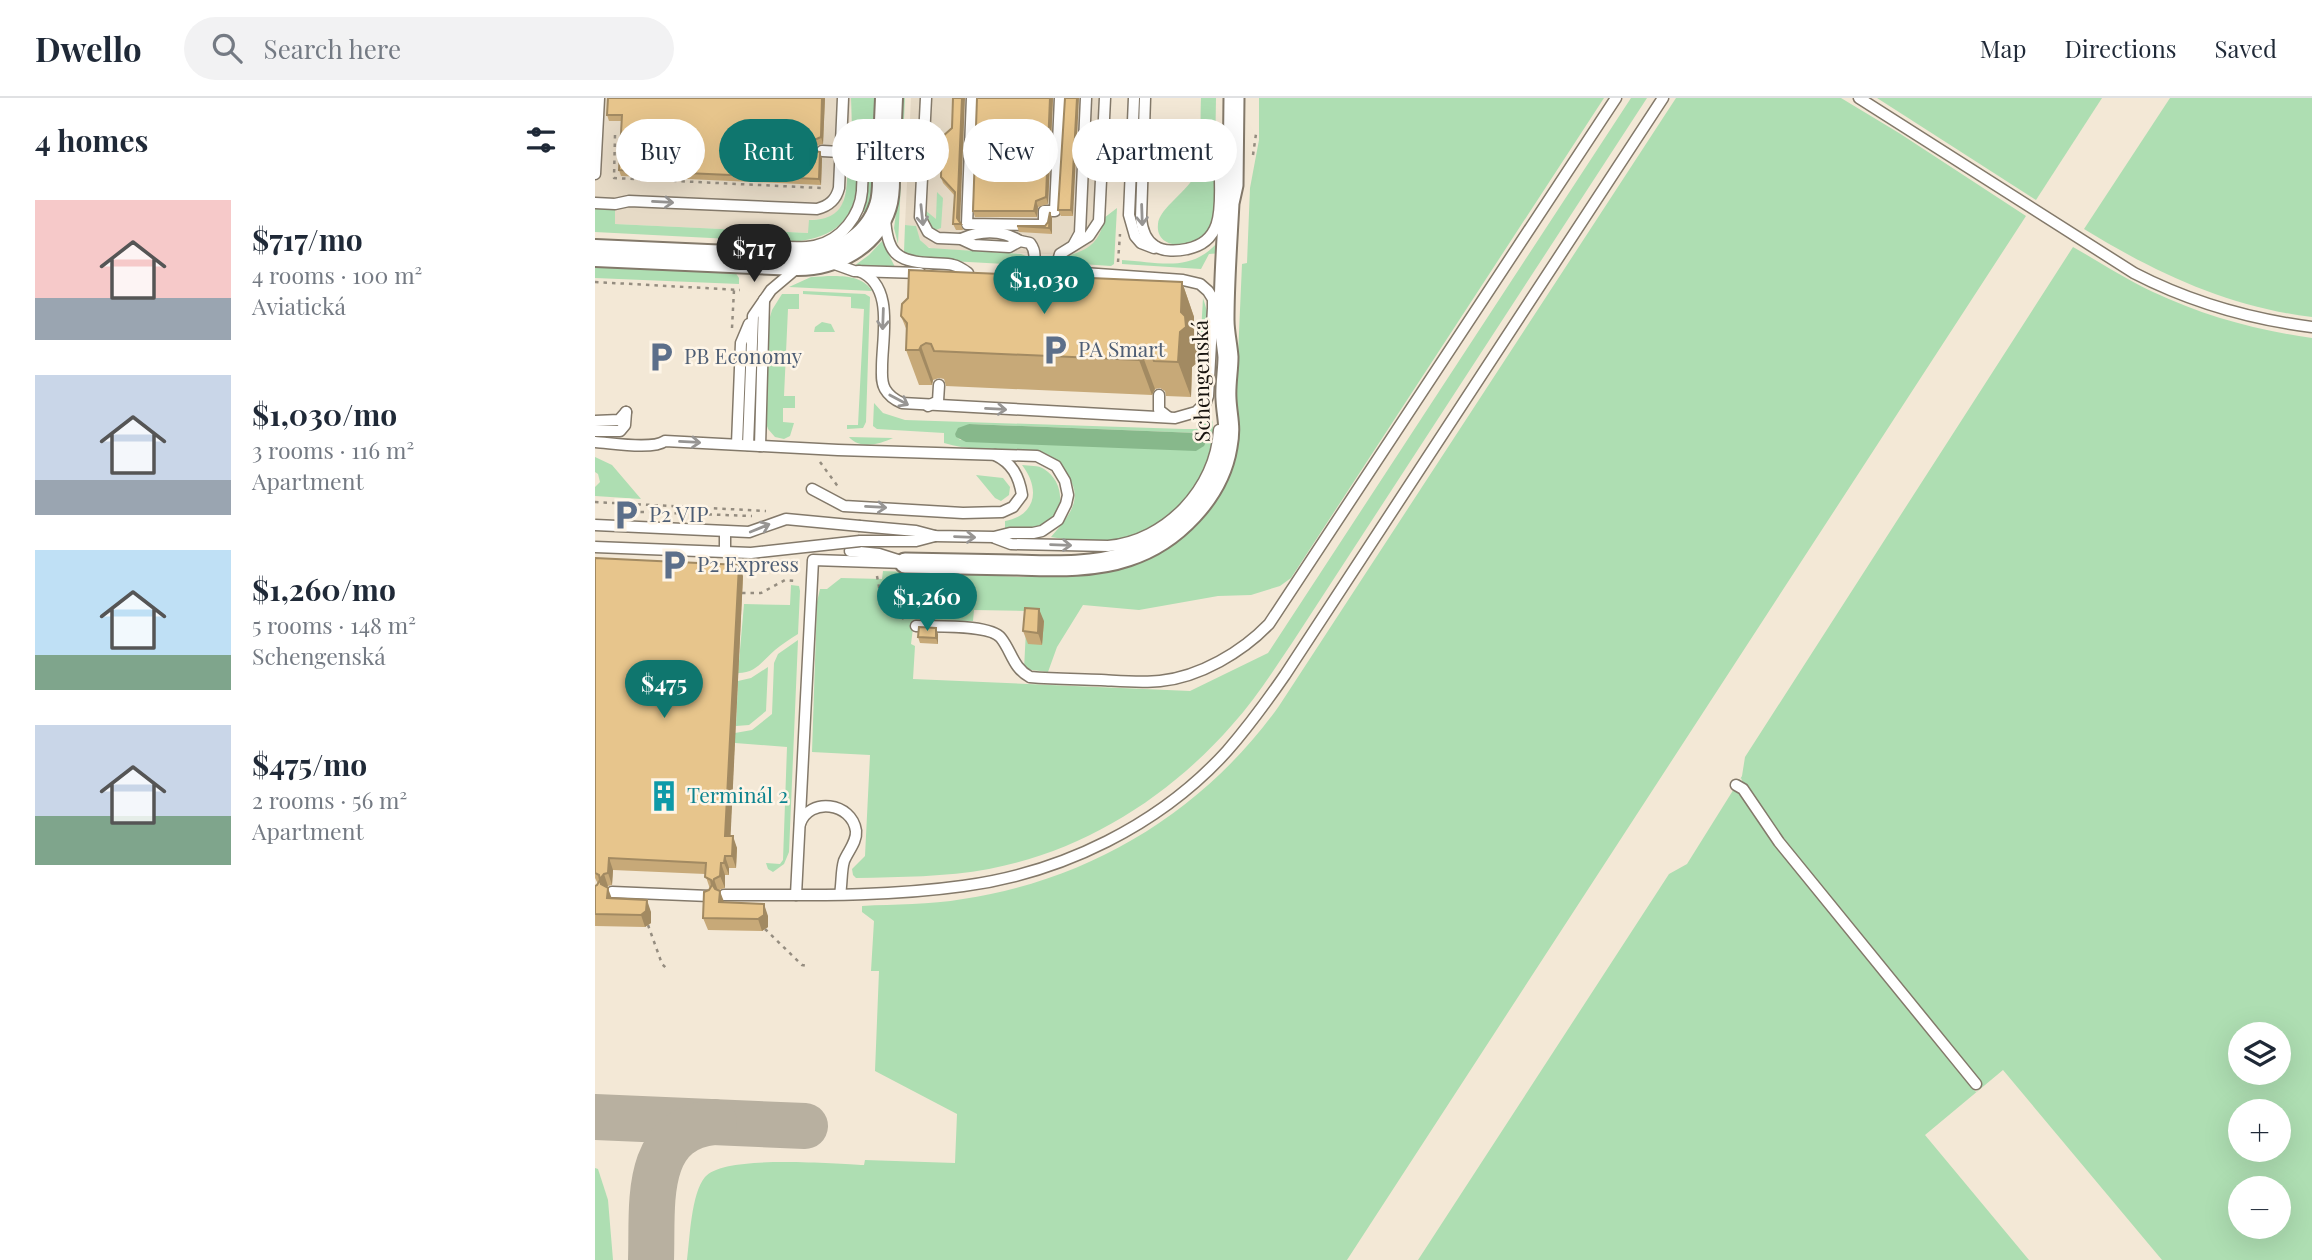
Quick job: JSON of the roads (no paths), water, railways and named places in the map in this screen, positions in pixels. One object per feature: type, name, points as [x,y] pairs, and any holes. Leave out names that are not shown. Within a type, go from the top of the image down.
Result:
[{"type":"main road","points":[[595,253],[798,262],[819,261],[846,250],[863,238],[879,217],[884,199],[890,98]]},
{"type":"main road","points":[[595,236],[656,244],[688,258]]},
{"type":"street","name":"Schengenská","points":[[1234,98],[1234,119]]},
{"type":"street","name":"Schengenská","points":[[905,563],[1069,565],[1111,561],[1159,542],[1189,518],[1215,480],[1227,450],[1230,418],[1226,400],[1227,357],[1224,322],[1229,202],[1233,182]]},
{"type":"lane","points":[[595,174],[599,98]]},
{"type":"lane","points":[[842,119],[843,98]]},
{"type":"lane","points":[[926,98],[922,223],[935,237],[961,239],[974,245],[1009,247],[1020,242],[1032,245],[1034,263],[1030,269],[1018,275]]},
{"type":"lane","points":[[972,98],[967,223],[1044,225],[1044,211],[1055,211],[1060,98]]},
{"type":"lane","points":[[1071,247],[1077,242],[1080,233],[1086,98]]},
{"type":"lane","points":[[1055,271],[1060,254],[1089,236],[1099,221],[1105,98]]},
{"type":"lane","points":[[1133,98],[1129,215],[1131,227],[1141,243],[1148,247],[1176,251],[1193,248],[1214,232],[1219,219],[1220,182]]},
{"type":"lane","points":[[1145,98],[1142,224],[1147,239],[1161,249]]},
{"type":"lane","points":[[916,626],[989,630],[1002,639],[1016,666],[1030,677],[1146,682],[1191,673],[1220,660],[1255,638],[1269,624],[1616,98]]},
{"type":"lane","points":[[607,891],[717,896],[796,895],[964,886],[998,880],[1055,864],[1089,850],[1142,821],[1186,789],[1212,766],[1255,717],[1296,660],[1663,98]]},
{"type":"lane","points":[[1859,98],[2134,273],[2179,295],[2214,307],[2312,327]]},
{"type":"lane","points":[[822,151],[832,150]]},
{"type":"lane","points":[[595,203],[615,204],[629,201],[817,209],[831,204],[837,195],[838,182]]},
{"type":"lane","points":[[715,259],[741,246],[799,248],[823,243],[840,233],[859,209],[861,182]]},
{"type":"lane","points":[[595,196],[629,201]]},
{"type":"lane","points":[[884,199],[887,237],[896,255],[915,263],[952,264],[968,273]]},
{"type":"lane","points":[[737,444],[741,343],[764,299],[791,272],[810,262],[819,261],[859,271],[952,275],[981,273]]},
{"type":"lane","points":[[859,271],[874,281],[882,299],[882,378],[885,391],[902,403],[1182,417],[1196,412],[1206,402],[1213,299],[1200,284],[1183,280],[1055,271],[1018,275],[993,274]]},
{"type":"lane","points":[[760,446],[764,299]]},
{"type":"lane","points":[[748,445],[753,316]]},
{"type":"lane","points":[[927,406],[938,401],[939,385]]},
{"type":"lane","points":[[1159,395],[1159,410],[1168,417]]},
{"type":"lane","points":[[994,537],[1011,544],[1108,546],[1132,542],[1162,527],[1185,508],[1208,472],[1217,447],[1220,419],[1226,400]]},
{"type":"lane","points":[[595,421],[619,420],[626,412],[625,425],[620,431],[595,431]]},
{"type":"lane","points":[[595,442],[660,445],[665,441],[1037,456],[1050,461],[1065,481],[1067,495],[1062,513],[1051,526],[1033,533],[1010,533],[994,537],[935,536],[916,531],[786,519],[753,532],[595,525]]},
{"type":"lane","points":[[811,489],[843,506],[963,513],[1002,512],[1013,507],[1022,495],[1010,465],[993,454]]},
{"type":"lane","points":[[725,531],[725,552]]},
{"type":"lane","points":[[595,547],[751,553],[860,541],[916,541],[935,536]]},
{"type":"lane","points":[[850,551],[879,554],[905,563]]},
{"type":"lane","name":"Schengenská","points":[[799,827],[813,560],[905,563]]},
{"type":"lane","points":[[1736,785],[1743,789],[1779,842],[1976,1084]]},
{"type":"lane","points":[[796,895],[799,827],[804,814],[817,807],[837,807],[850,818],[856,834],[843,863],[841,894]]},
{"type":"place","name":"PA Smart","points":[[1055,350]]},
{"type":"place","name":"PB Economy","points":[[661,357]]},
{"type":"place","name":"P2 VIP","points":[[626,515]]},
{"type":"place","name":"P2 Express","points":[[674,565]]},
{"type":"place","name":"Terminál 2","points":[[664,796]]}]
